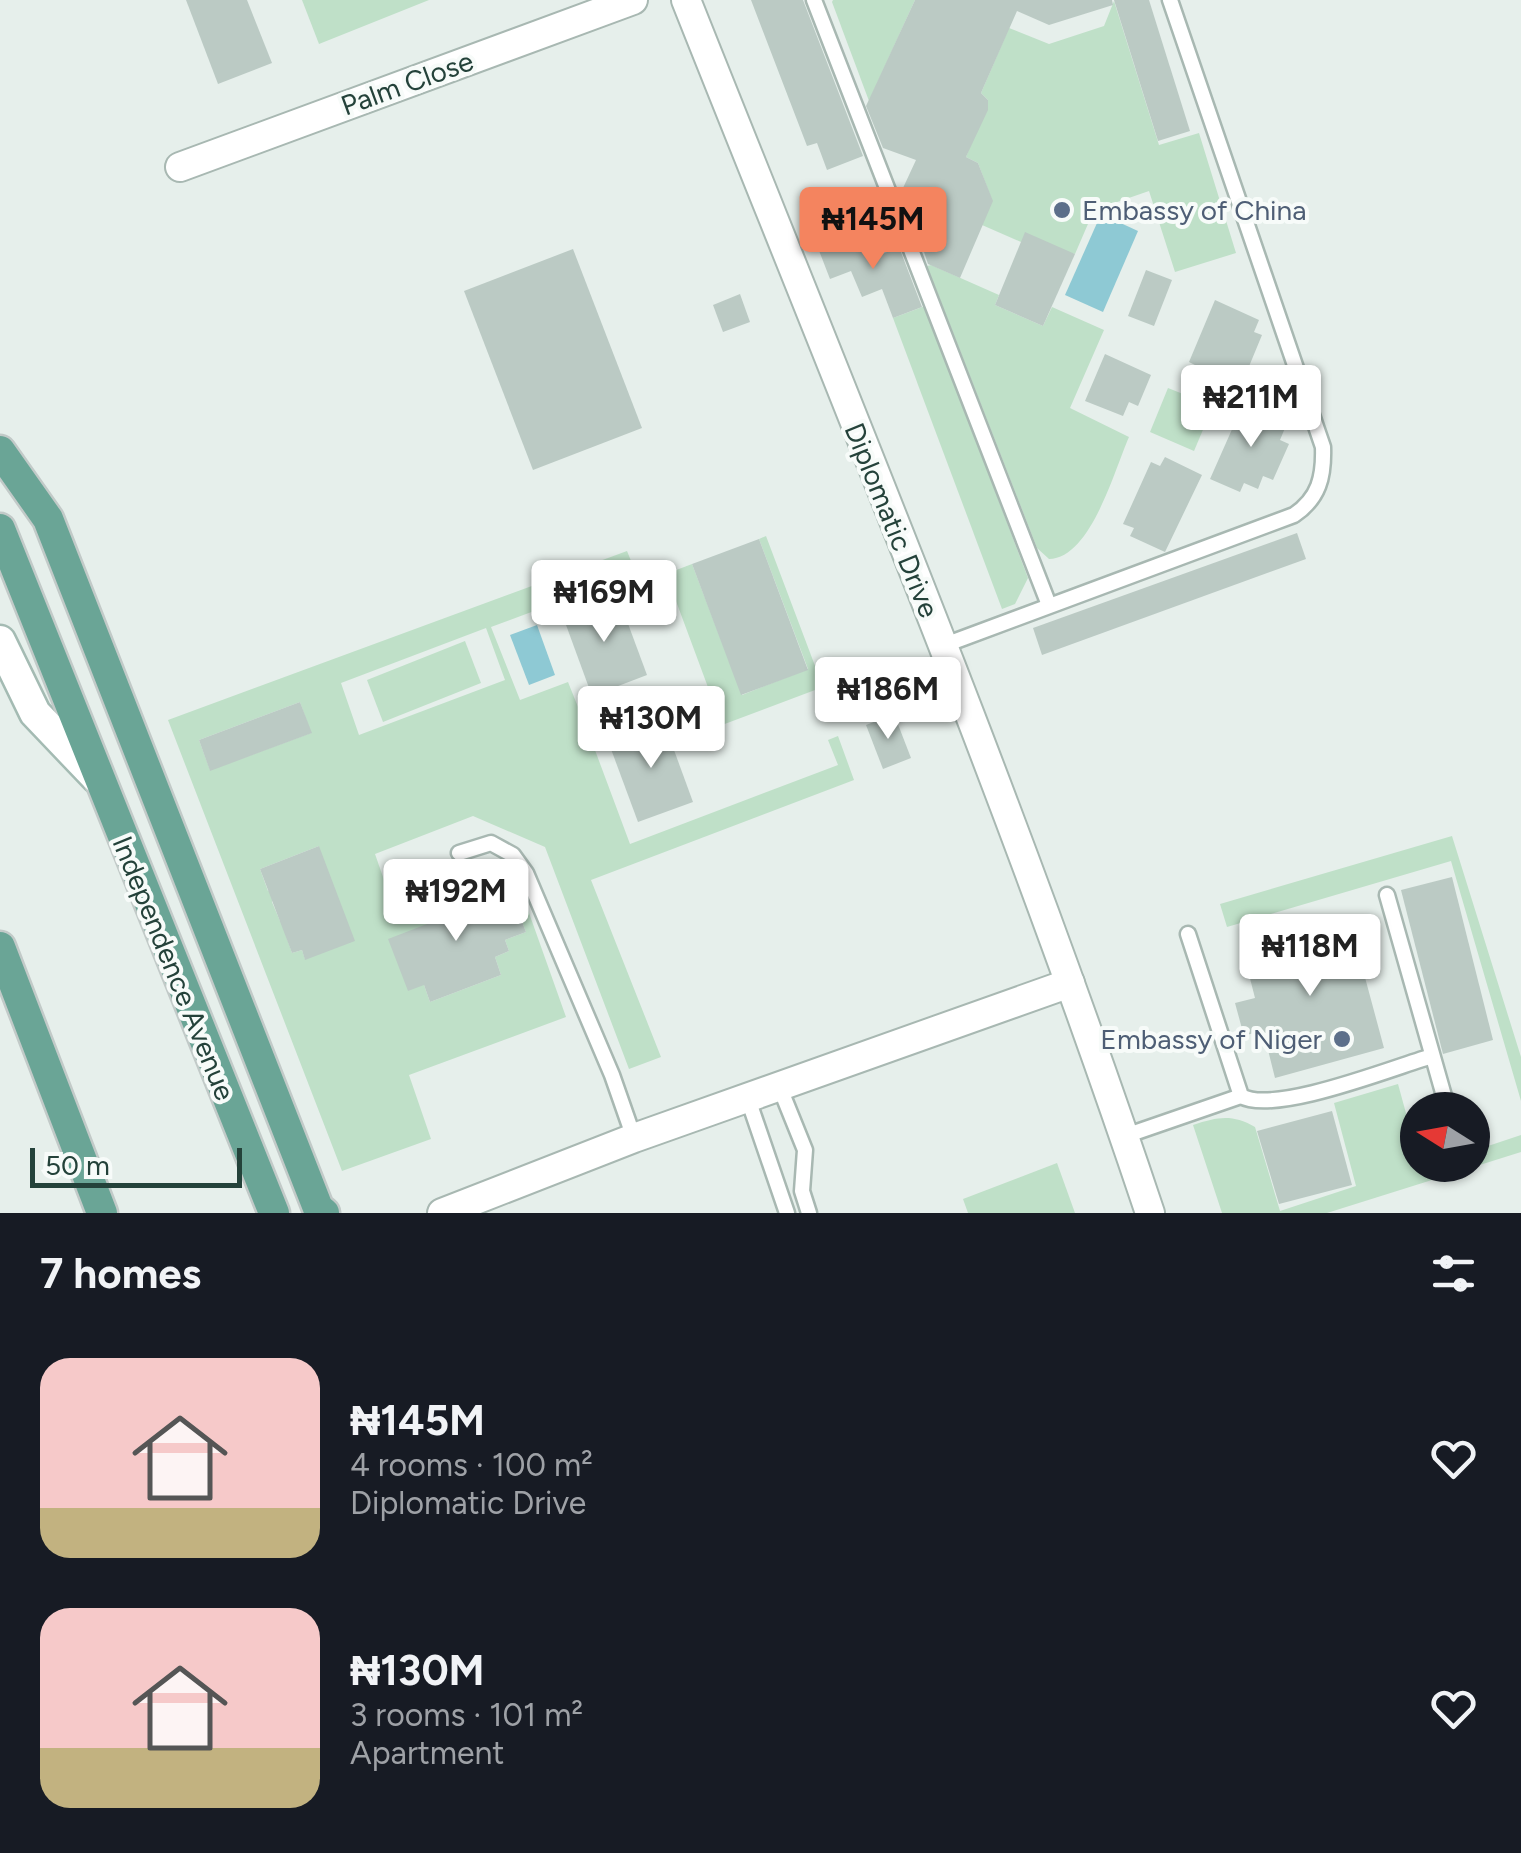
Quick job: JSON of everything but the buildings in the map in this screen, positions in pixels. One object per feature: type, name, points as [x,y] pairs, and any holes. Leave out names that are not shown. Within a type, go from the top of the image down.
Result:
[{"type":"main road","points":[[0,451],[48,519],[318,1208],[324,1213]]},
{"type":"main road","name":"Independence Avenue","points":[[0,529],[274,1213]]},
{"type":"main road","name":"Independence Avenue","points":[[0,641],[35,713],[97,778]]},
{"type":"main road","points":[[0,947],[102,1213]]},
{"type":"street","name":"Palm Close","points":[[180,167],[633,0]]},
{"type":"street","name":"Diplomatic Drive","points":[[686,0],[942,646],[1070,983],[1150,1213]]},
{"type":"street","points":[[442,1213],[634,1138],[1070,983]]},
{"type":"lane","points":[[814,0],[1049,606]]},
{"type":"lane","points":[[942,646],[1294,515],[1311,503],[1324,467],[1323,447],[1170,0]]},
{"type":"lane","points":[[459,853],[491,843],[513,855],[526,873],[605,1058],[634,1138]]},
{"type":"lane","points":[[1387,896],[1443,1092]]},
{"type":"lane","points":[[1188,934],[1241,1096]]},
{"type":"lane","points":[[1124,1136],[1241,1096],[1267,1104],[1432,1056]]},
{"type":"lane","points":[[780,1088],[804,1150],[802,1191],[809,1213]]},
{"type":"lane","points":[[748,1100],[787,1213]]},
{"type":"green space","points":[[302,0],[429,0],[319,44]]},
{"type":"green space","points":[[915,0],[869,101],[832,2]]},
{"type":"green space","points":[[1114,1],[1159,145],[1199,133],[1236,253],[1175,272],[1149,191],[1094,210],[1075,254],[1021,242],[982,225],[992,200],[978,163],[966,157],[988,100],[981,93],[1009,28],[1049,44],[1104,26]]},
{"type":"green space","points":[[927,266],[999,295],[995,305],[1043,326],[1052,307],[1104,330],[1070,408],[1129,437],[1089,529],[1064,555],[1049,559],[1037,548]]},
{"type":"green space","points":[[925,306],[1028,578],[1015,604],[1002,609],[893,318]]},
{"type":"green space","points":[[1168,388],[1213,406],[1194,451],[1150,432]]},
{"type":"green space","points":[[766,536],[823,687],[722,725],[666,574],[692,564],[742,695],[808,669],[759,539]]},
{"type":"green space","points":[[627,551],[636,573],[491,627],[520,700],[568,682],[580,712],[631,693],[640,715],[589,734],[630,844],[838,765],[828,740],[838,736],[854,780],[591,880],[661,1057],[629,1069],[545,847],[473,816],[375,854],[391,900],[430,886],[423,898],[432,910],[424,985],[430,1002],[501,975],[495,957],[509,951],[505,940],[526,932],[510,891],[523,896],[566,1017],[409,1075],[431,1139],[342,1171],[168,720]],"holes":[[[486,628],[505,680],[359,735],[341,683]],[[300,702],[311,733],[210,770],[199,740]],[[319,846],[305,959],[302,950],[292,953],[285,933],[290,918],[280,921],[272,902],[278,888],[268,891],[260,869]]]},
{"type":"green space","points":[[465,641],[481,683],[383,722],[367,680]]},
{"type":"green space","points":[[1452,836],[1521,1057],[1521,1101],[1451,861],[1227,927],[1220,904]]},
{"type":"green space","points":[[1398,1084],[1400,1182],[1426,1182],[1327,1213],[1222,1213],[1193,1125],[1225,1118],[1255,1127],[1280,1211],[1356,1186],[1334,1103]]},
{"type":"green space","points":[[1521,1135],[1521,1152],[1490,1162],[1490,1145]]},
{"type":"green space","points":[[1057,1163],[1075,1213],[968,1213],[963,1199]]},
{"type":"water","points":[[1101,214],[1138,231],[1103,312],[1065,295]]},
{"type":"water","points":[[537,625],[555,675],[529,685],[510,635]]},
{"type":"place","name":"Embassy of China","points":[[1062,210]]},
{"type":"place","name":"Embassy of Niger","points":[[1342,1039]]}]
